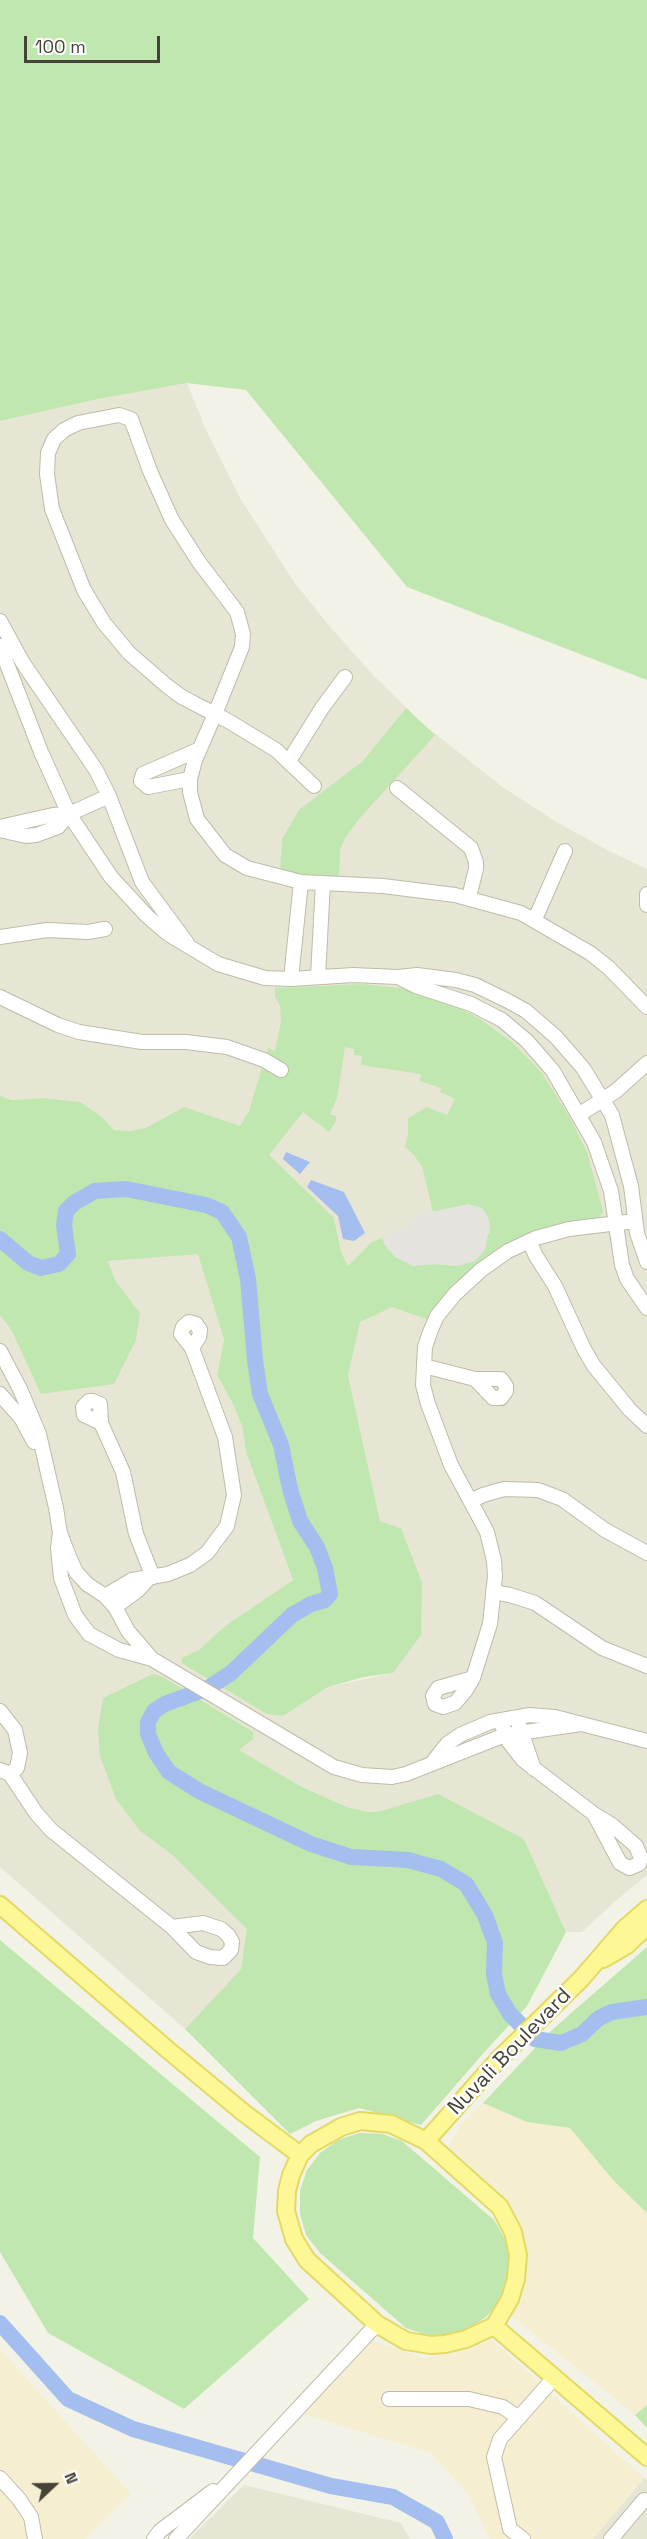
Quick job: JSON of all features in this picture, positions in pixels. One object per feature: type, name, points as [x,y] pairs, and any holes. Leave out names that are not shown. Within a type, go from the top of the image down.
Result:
[{"type":"main road","points":[[0,1905],[176,2057],[300,2155]]},
{"type":"main road","name":"Nuvali Boulevard","points":[[426,2141],[499,2059],[594,1964],[625,1928],[647,1909]]},
{"type":"main road","name":"Nuvali Boulevard","points":[[594,1964],[627,1945],[647,1926]]},
{"type":"main road","points":[[360,2121],[391,2124],[426,2141],[500,2207],[513,2232],[518,2255],[516,2279],[510,2299],[494,2326],[466,2339],[431,2345],[406,2341],[377,2324],[307,2260],[294,2239],[286,2211],[291,2175],[300,2155],[325,2134],[360,2121]]},
{"type":"main road","points":[[494,2326],[647,2457]]},
{"type":"street","points":[[314,786],[289,761],[254,736],[215,714],[182,696],[147,670],[115,637],[84,590],[57,527],[48,491],[48,453],[58,434],[70,426],[119,415],[131,418],[150,471],[172,520],[199,562],[237,612],[243,634],[242,647],[215,714],[200,749],[190,779],[190,792],[197,819],[225,855],[247,868],[301,882],[383,886],[469,897],[521,912],[591,953],[647,1007]]},
{"type":"street","points":[[0,621],[23,663],[96,770],[109,796],[142,882],[188,945]]},
{"type":"street","points":[[0,646],[41,752],[69,814],[93,853],[128,897],[168,934],[203,956],[232,970],[264,978],[417,975],[456,980],[491,993],[526,1011],[570,1051],[604,1099],[612,1115],[631,1186],[635,1221],[647,1262]]},
{"type":"street","points":[[289,761],[322,708],[345,677]]},
{"type":"street","points":[[190,779],[148,787],[141,781],[143,774],[200,749]]},
{"type":"street","points":[[397,788],[471,849],[476,869],[469,897]]},
{"type":"street","points":[[0,829],[26,836],[36,835],[58,827],[69,814],[109,796]]},
{"type":"street","points":[[535,919],[565,851]]},
{"type":"street","points":[[291,979],[301,882]]},
{"type":"street","points":[[318,976],[323,883]]},
{"type":"street","points":[[647,894],[647,905]]},
{"type":"street","points":[[0,937],[47,930],[88,932],[105,928]]},
{"type":"street","points":[[398,977],[471,1004],[502,1020],[541,1056],[566,1090],[594,1142],[607,1176],[614,1224],[625,1272],[647,1308]]},
{"type":"street","points":[[0,997],[58,1025],[79,1032],[142,1042],[186,1042],[227,1047],[264,1060],[281,1070]]},
{"type":"street","points":[[580,1114],[604,1099],[647,1063]]},
{"type":"street","points":[[473,1678],[487,1639],[495,1576],[492,1546],[451,1465],[432,1418],[423,1385],[425,1347],[430,1332],[446,1304],[487,1265],[508,1251],[529,1241],[569,1229],[635,1221]]},
{"type":"street","points":[[529,1241],[555,1286],[594,1366],[630,1410],[647,1426]]},
{"type":"street","points":[[105,1596],[132,1580],[176,1572],[199,1560],[221,1536],[231,1511],[234,1495],[225,1437],[192,1348]]},
{"type":"street","points":[[0,1352],[20,1389],[39,1434],[60,1533],[76,1572],[115,1607],[128,1631],[152,1659]]},
{"type":"street","points":[[424,1366],[475,1379]]},
{"type":"street","points":[[0,1394],[21,1418],[45,1462]]},
{"type":"street","points":[[101,1423],[123,1472],[136,1534],[151,1578]]},
{"type":"street","points":[[471,1501],[504,1489],[544,1492],[562,1499],[605,1530],[647,1553]]},
{"type":"street","points":[[60,1533],[58,1563],[66,1593],[75,1615],[90,1634],[110,1646],[152,1659],[324,1762],[354,1773],[377,1778],[406,1774],[505,1735],[581,1724]]},
{"type":"street","points":[[115,1607],[151,1578]]},
{"type":"street","points":[[66,1593],[71,1585],[87,1584]]},
{"type":"street","points":[[493,1592],[535,1604],[602,1648],[647,1666]]},
{"type":"street","points":[[110,1646],[118,1646],[124,1642],[128,1631]]},
{"type":"street","points":[[0,1711],[15,1730],[20,1753],[17,1768],[5,1772],[36,1813],[51,1830],[172,1927]]},
{"type":"street","points":[[432,1762],[447,1744],[460,1735],[502,1720],[518,1717],[555,1717],[647,1741]]},
{"type":"street","points":[[518,1717],[534,1769]]},
{"type":"street","points":[[502,1720],[505,1735],[516,1753],[594,1814]]},
{"type":"street","points":[[176,2539],[377,2324]]},
{"type":"street","points":[[523,2539],[510,2529],[494,2457],[500,2439],[554,2378]]},
{"type":"street","points":[[389,2399],[469,2399],[503,2407],[519,2418]]},
{"type":"street","points":[[154,2539],[160,2530],[192,2505],[236,2475]]},
{"type":"street","points":[[0,2478],[19,2499],[31,2517],[35,2539]]},
{"type":"street","points":[[611,2539],[644,2500]]},
{"type":"shaded area","points":[[187,383],[206,430],[240,498],[294,582],[373,675],[423,724],[501,786],[555,821],[647,869],[647,1875],[582,1932],[566,1932],[524,1839],[381,1811],[367,1812],[347,1807],[302,1787],[238,1750],[253,1732],[140,1831],[171,1854],[248,1929],[241,1969],[185,2029],[0,1867],[0,1315],[12,1331],[140,1313],[115,1280],[108,1261],[198,1253],[224,1340],[217,1375],[242,1426],[246,1452],[293,1580],[225,1626],[199,1651],[182,1658],[181,1663],[267,1714],[283,1716],[328,1687],[393,1673],[401,1528],[380,1521],[348,1375],[353,1277],[341,1252],[334,1218],[184,1107],[147,1127],[131,1131],[114,1130],[102,1117],[41,1098],[12,1100],[0,1096],[0,421],[98,399]]},
{"type":"shaded area","points":[[468,1204],[482,1208],[490,1225],[485,1250],[475,1261],[457,1266],[439,1264],[413,1266],[395,1257],[385,1245],[382,1238],[406,1228],[417,1215]]},
{"type":"shaded area","points":[[483,2103],[527,2122],[570,2128],[614,2181],[647,2213],[647,2405],[635,2415],[509,2314],[520,2289],[526,2263],[521,2236],[501,2194],[449,2147],[461,2124]]},
{"type":"shaded area","points":[[491,2339],[644,2478],[593,2539],[489,2539],[469,2495],[431,2453],[304,2414],[373,2341],[424,2358],[466,2351]]},
{"type":"shaded area","points":[[0,2349],[131,2494],[86,2539],[0,2539]]},
{"type":"shaded area","points":[[644,2478],[647,2480],[647,2539],[593,2539]]},
{"type":"shaded area","points":[[244,2485],[401,2523],[410,2539],[189,2539]]},
{"type":"green space","points":[[0,0],[647,0],[647,680],[407,587],[246,390],[187,383],[98,399],[0,421]]},
{"type":"green space","points":[[406,708],[435,735],[359,819],[345,838],[340,850],[339,877],[280,873],[282,839],[299,810],[363,761]]},
{"type":"green space","points":[[362,984],[401,988],[458,1007],[480,1019],[513,1043],[542,1073],[570,1118],[587,1152],[603,1211],[598,1219],[546,1228],[507,1245],[429,1320],[392,1307],[360,1322],[348,1375],[380,1521],[401,1528],[422,1583],[421,1635],[393,1673],[364,1677],[328,1687],[283,1716],[267,1714],[181,1663],[182,1658],[199,1650],[225,1626],[293,1580],[246,1452],[242,1426],[217,1375],[224,1340],[198,1254],[108,1261],[115,1280],[140,1313],[136,1340],[114,1384],[41,1394],[12,1331],[0,1315],[0,1096],[12,1100],[41,1098],[80,1102],[102,1117],[114,1130],[131,1131],[147,1127],[184,1107],[240,1126],[249,1111],[268,1048],[275,1051],[281,1022],[275,988]],"holes":[[[345,1047],[354,1049],[354,1055],[362,1056],[361,1065],[421,1074],[420,1081],[441,1088],[440,1092],[455,1099],[447,1115],[427,1107],[408,1118],[405,1147],[422,1166],[433,1212],[450,1210],[468,1204],[488,1218],[490,1233],[457,1266],[432,1264],[389,1251],[382,1238],[372,1242],[348,1266],[341,1252],[334,1218],[269,1155],[303,1112],[329,1132],[336,1121],[336,1116],[330,1114],[337,1098]]]},
{"type":"green space","points":[[153,1674],[161,1676],[253,1732],[253,1739],[239,1750],[302,1787],[347,1807],[367,1812],[381,1811],[438,1794],[524,1839],[566,1932],[527,2006],[421,2125],[359,2108],[316,2121],[290,2134],[185,2029],[241,1969],[247,1929],[171,1854],[140,1831],[116,1799],[100,1756],[98,1729],[103,1698]]},
{"type":"green space","points":[[0,1940],[260,2157],[253,2238],[309,2299],[184,2409],[48,2333],[0,2252]]},
{"type":"green space","points":[[647,1947],[647,2213],[614,2181],[570,2128],[527,2122],[483,2103],[553,2029]]},
{"type":"green space","points":[[359,2133],[382,2134],[402,2141],[494,2220],[505,2239],[509,2259],[508,2281],[500,2301],[486,2317],[468,2329],[448,2335],[426,2335],[406,2328],[320,2253],[306,2235],[300,2214],[300,2191],[307,2170],[320,2153],[338,2140]]},
{"type":"green space","points":[[647,2405],[647,2428],[635,2415]]},
{"type":"water","points":[[286,1152],[310,1162],[300,1174],[283,1159]]},
{"type":"water","points":[[311,1180],[344,1192],[365,1233],[354,1241],[343,1239],[338,1216],[307,1187]]},
{"type":"waterway","points":[[0,1239],[28,1263],[41,1268],[59,1264],[68,1254],[64,1225],[66,1211],[74,1203],[95,1191],[126,1189],[206,1205],[222,1212],[239,1237],[248,1279],[260,1394],[281,1445],[290,1489],[300,1521],[317,1547],[325,1568],[330,1594],[325,1600],[311,1604],[292,1615],[231,1673],[208,1688],[165,1704],[154,1711],[148,1722],[148,1734],[156,1753],[169,1772],[199,1791],[311,1844],[351,1857],[408,1860],[441,1869],[466,1884],[485,1915],[495,1943],[494,1974],[498,1994],[510,2014],[535,2039],[561,2043],[582,2034],[599,2018],[612,2012],[647,2007]]},
{"type":"waterway","points":[[0,2323],[68,2399],[133,2429],[331,2486],[393,2497],[437,2522],[445,2539]]}]
